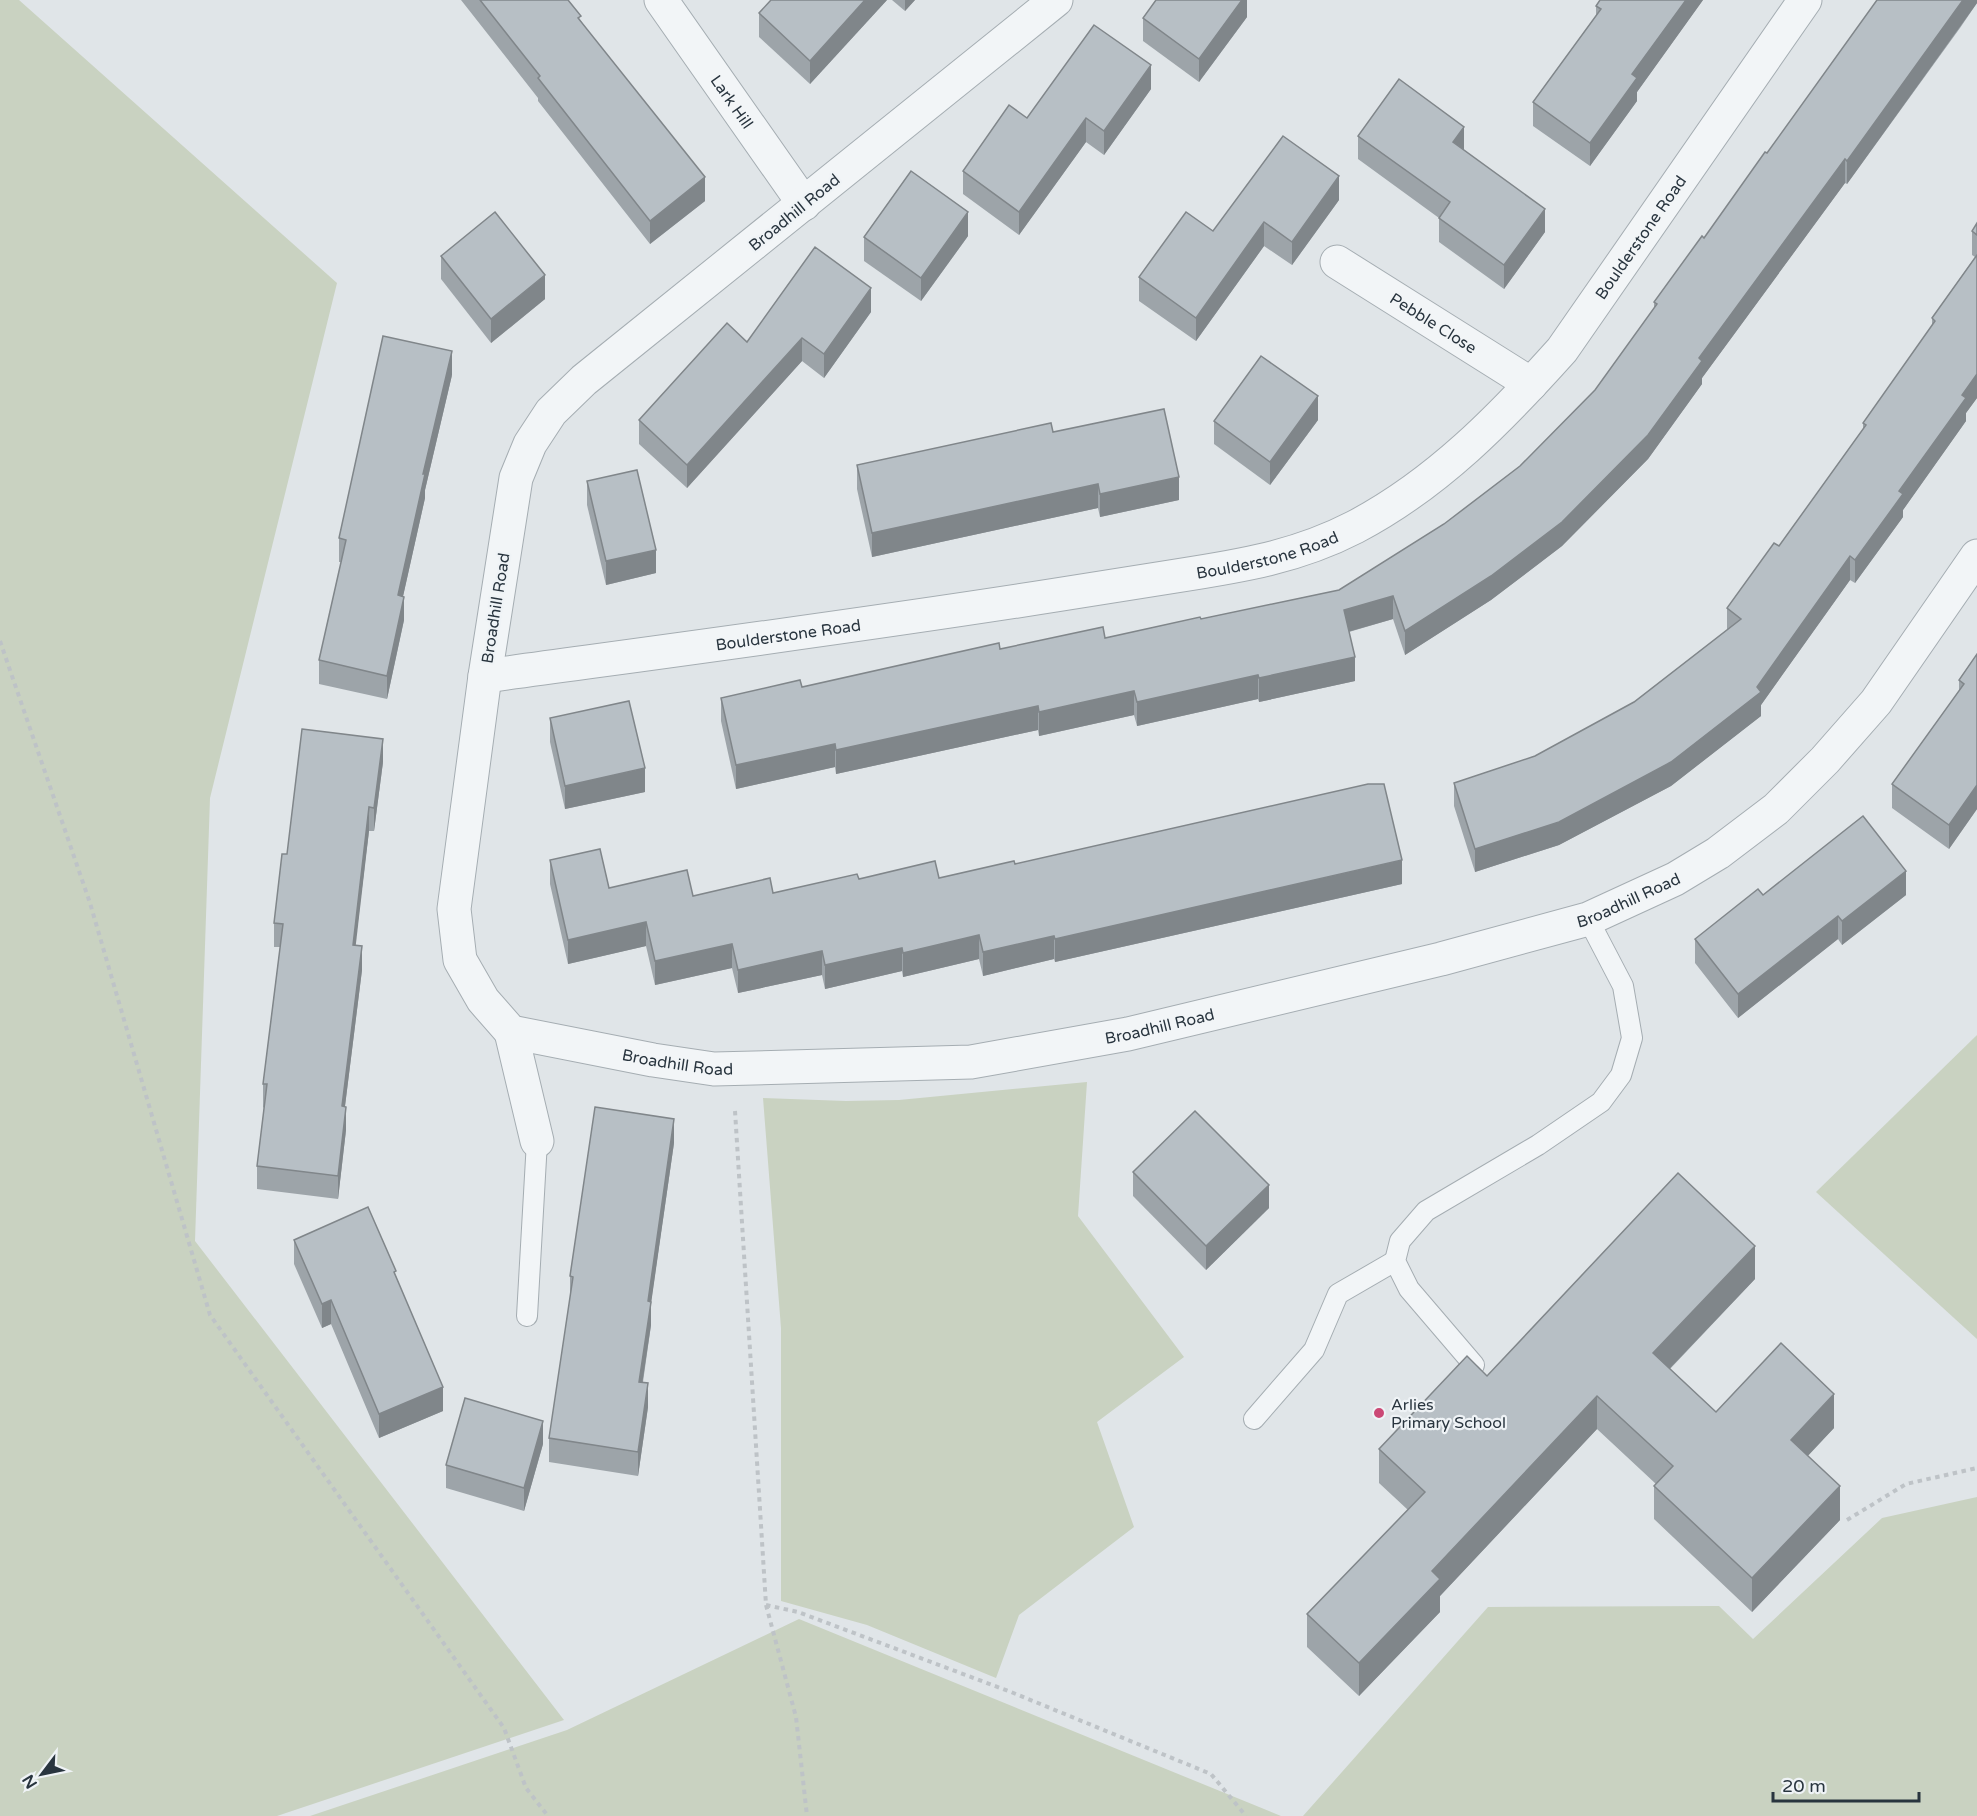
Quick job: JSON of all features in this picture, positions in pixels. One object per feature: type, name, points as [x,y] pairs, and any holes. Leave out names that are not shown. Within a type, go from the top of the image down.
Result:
[{"type":"street","name":"Lark Hill","points":[[662,0],[804,204]]},
{"type":"street","name":"Broadhill Road","points":[[1056,0],[584,380],[551,412],[530,444],[516,478],[485,676],[454,909],[460,960],[483,1000],[511,1032],[653,1060],[714,1069],[971,1062],[1128,1034],[1441,959],[1588,918],[1675,879],[1718,853],[1776,809],[1825,760],[1876,702],[1977,556]]},
{"type":"street","name":"Boulderstone Road","points":[[485,676],[888,621],[1242,566],[1303,550],[1354,528],[1403,500],[1452,461],[1531,384],[1562,350],[1805,0]]},
{"type":"street","name":"Pebble Close","points":[[1337,262],[1531,384]]},
{"type":"street","points":[[511,1032],[537,1142]]},
{"type":"lane","points":[[1474,1365],[1408,1289],[1395,1261],[1400,1240],[1426,1211],[1538,1145],[1601,1102],[1621,1075],[1632,1038],[1623,986],[1588,918]]},
{"type":"lane","points":[[527,1316],[537,1142]]},
{"type":"lane","points":[[1254,1419],[1314,1350],[1338,1294],[1395,1261]]},
{"type":"path","points":[[0,640],[90,903],[210,1315],[504,1728],[526,1788],[548,1816]]},
{"type":"path","points":[[737,1155],[766,1605],[796,1717],[807,1816]]},
{"type":"path","points":[[1847,1520],[1906,1484],[1977,1468]]},
{"type":"path","points":[[766,1605],[798,1612],[1011,1692],[1211,1774],[1246,1816]]},
{"type":"green space","points":[[0,0],[19,0],[337,283],[210,798],[195,1241],[564,1720],[277,1816],[0,1816]]},
{"type":"green space","points":[[1977,1035],[1977,1339],[1816,1192]]},
{"type":"green space","points":[[1087,1082],[1078,1216],[1184,1357],[1097,1422],[1134,1527],[1019,1615],[996,1678],[867,1625],[781,1601],[781,1328],[763,1098],[899,1100]]},
{"type":"green space","points":[[1977,1497],[1977,1816],[1303,1816],[1488,1607],[1719,1606],[1753,1639],[1882,1518]]},
{"type":"green space","points":[[799,1619],[1281,1816],[310,1816],[567,1730]]},
{"type":"building","points":[[480,0],[568,0],[581,16],[578,18],[705,177],[650,221]]},
{"type":"building","points":[[771,0],[865,0],[810,61],[759,13]]},
{"type":"building","points":[[1156,0],[1242,0],[1199,59],[1143,18]]},
{"type":"building","points":[[1600,0],[1686,0],[1632,74],[1637,78],[1590,143],[1533,102],[1601,9],[1596,6]]},
{"type":"building","points":[[1877,0],[1963,0],[1847,161],[1845,159],[1699,358],[1702,361],[1648,435],[1562,522],[1491,576],[1405,631],[1393,596],[1344,610],[1355,657],[1259,678],[1258,675],[1137,702],[1134,691],[1039,712],[1038,706],[836,750],[835,744],[736,765],[721,698],[800,680],[802,687],[999,643],[1000,649],[1103,627],[1105,638],[1339,590],[1444,524],[1520,466],[1595,390],[1657,304],[1654,302],[1702,236],[1704,238],[1765,152],[1767,153]]},
{"type":"building","points":[[1094,25],[1151,65],[1104,131],[1086,118],[1019,212],[963,171],[1009,105],[1027,118]]},
{"type":"building","points":[[1399,79],[1464,127],[1453,142],[1545,209],[1504,265],[1439,218],[1450,202],[1358,136]]},
{"type":"building","points":[[1283,136],[1339,176],[1292,242],[1264,222],[1196,318],[1139,277],[1186,212],[1213,231]]},
{"type":"building","points":[[911,171],[968,212],[921,278],[864,237]]},
{"type":"building","points":[[495,212],[545,275],[491,319],[441,256]]},
{"type":"building","points":[[1977,223],[1977,235],[1972,231]]},
{"type":"building","points":[[815,247],[871,288],[824,354],[802,338],[687,465],[639,420],[727,323],[747,342]]},
{"type":"building","points":[[1977,255],[1977,374],[1962,395],[1966,398],[1899,491],[1903,494],[1855,560],[1850,556],[1757,687],[1761,692],[1671,762],[1559,822],[1475,849],[1454,783],[1535,756],[1634,702],[1741,619],[1727,608],[1774,543],[1779,546],[1866,425],[1863,423],[1935,321],[1932,318]]},
{"type":"building","points":[[383,336],[452,351],[398,595],[404,597],[387,676],[319,660],[346,540],[339,538]]},
{"type":"building","points":[[1261,356],[1318,396],[1270,462],[1214,421]]},
{"type":"building","points":[[1164,409],[1179,477],[1100,494],[1098,484],[872,533],[857,465],[1051,423],[1053,432]]},
{"type":"building","points":[[637,470],[656,550],[606,561],[587,481]]},
{"type":"building","points":[[1977,654],[1977,785],[1949,825],[1892,784],[1964,684],[1959,680]]},
{"type":"building","points":[[629,701],[645,768],[565,786],[550,718]]},
{"type":"building","points":[[302,729],[383,739],[374,808],[369,807],[353,945],[362,946],[342,1106],[346,1107],[338,1176],[257,1166],[267,1084],[263,1084],[283,924],[274,923],[282,854],[287,854]]},
{"type":"building","points":[[1368,784],[1384,784],[1402,860],[1055,939],[1054,936],[983,952],[979,935],[903,953],[902,948],[825,965],[822,951],[738,970],[732,944],[655,961],[646,922],[568,940],[550,860],[600,849],[609,888],[687,870],[693,896],[770,878],[773,893],[857,874],[859,879],[935,861],[939,878],[1014,861],[1015,864]]},
{"type":"building","points":[[1863,816],[1906,871],[1842,921],[1838,916],[1738,994],[1695,939],[1758,889],[1763,895]]},
{"type":"building","points":[[595,1107],[674,1119],[639,1382],[648,1383],[638,1452],[549,1438]]},
{"type":"building","points":[[1195,1111],[1269,1185],[1206,1246],[1133,1172]]},
{"type":"building","points":[[1678,1173],[1755,1246],[1653,1353],[1716,1412],[1781,1343],[1834,1394],[1791,1440],[1840,1486],[1752,1578],[1654,1486],[1673,1466],[1597,1396],[1432,1571],[1440,1579],[1359,1663],[1307,1614],[1425,1492],[1379,1449],[1467,1356],[1487,1376]]},
{"type":"building","points":[[368,1207],[443,1387],[379,1414],[331,1300],[322,1304],[294,1240]]},
{"type":"building","points":[[465,1398],[543,1421],[524,1488],[446,1465]]},
{"type":"place","name":"Arlies Primary School","points":[[1379,1413]]}]
